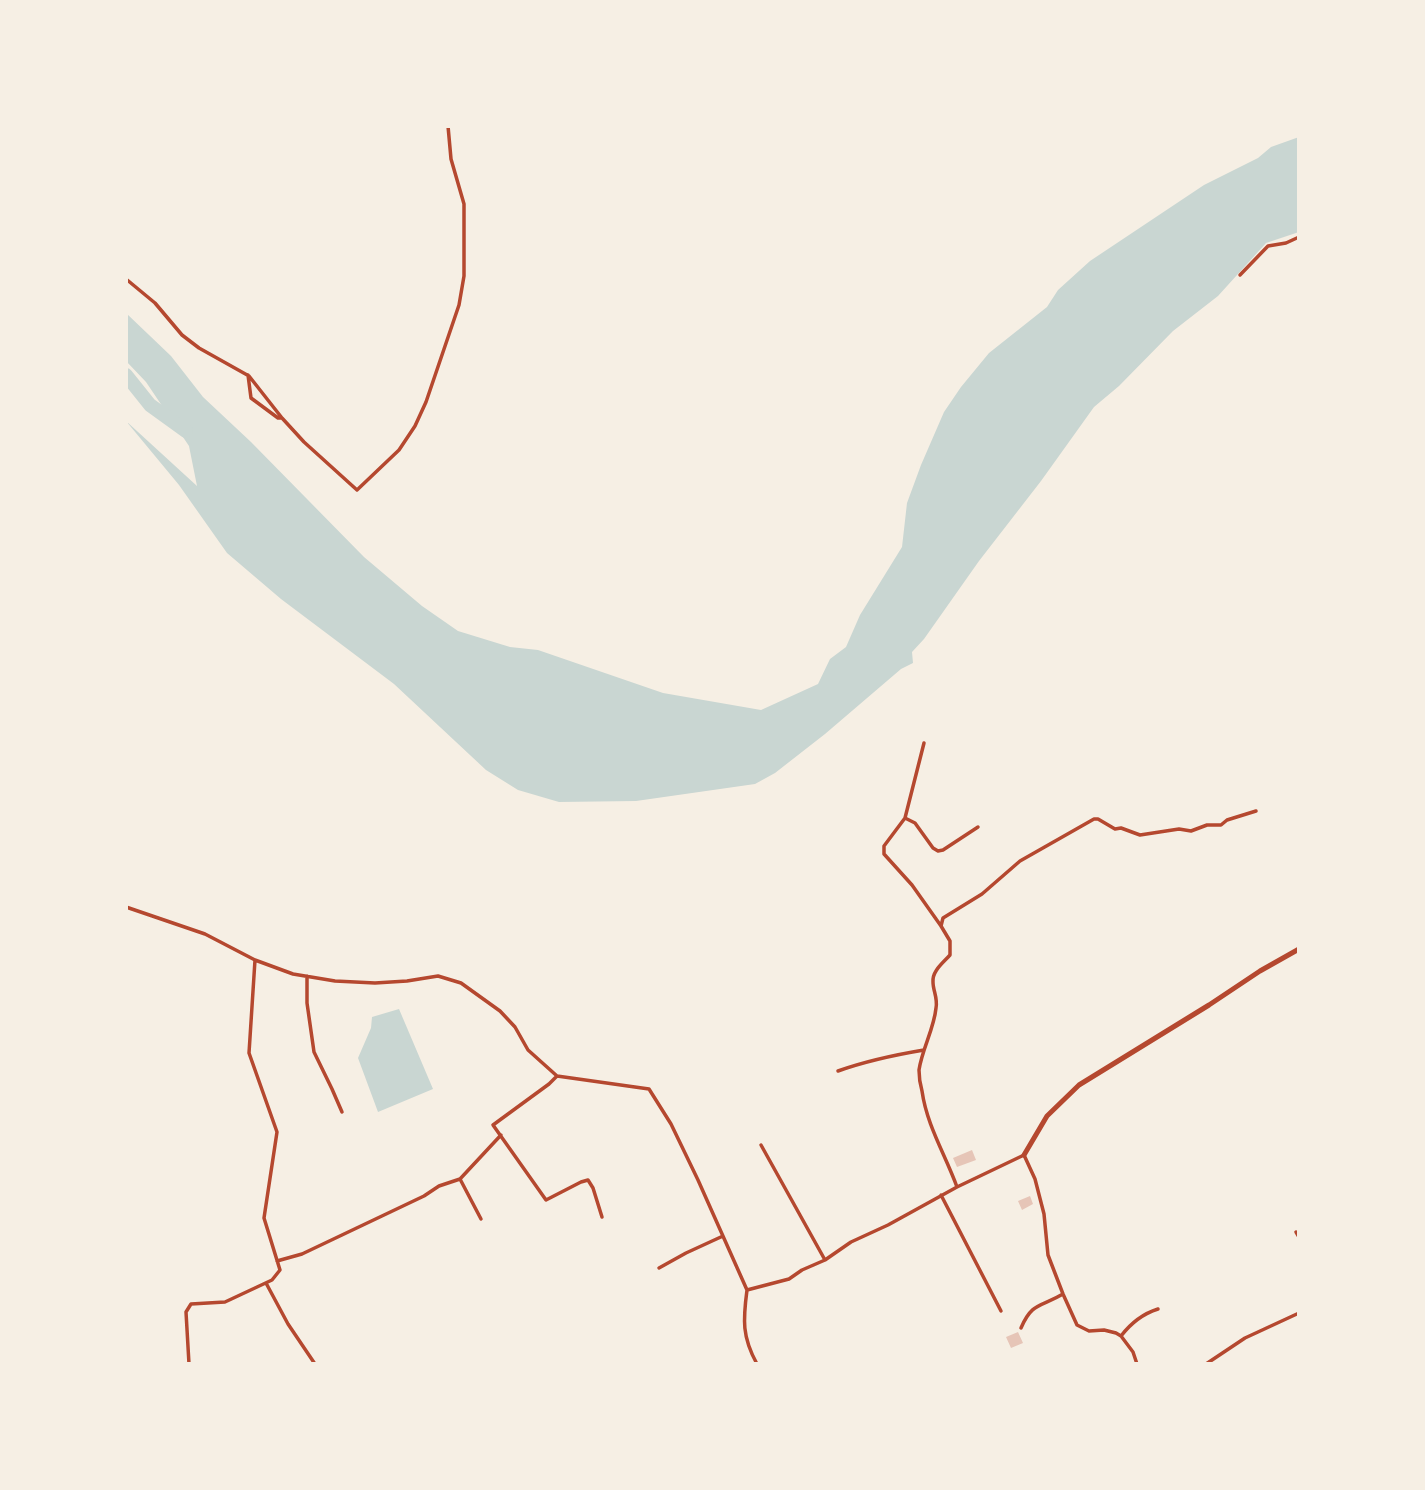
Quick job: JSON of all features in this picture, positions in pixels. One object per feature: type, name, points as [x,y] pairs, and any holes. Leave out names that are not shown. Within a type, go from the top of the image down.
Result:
[{"type":"main road","points":[[1024,1155],[1047,1116],[1079,1085],[1299,949]]},
{"type":"street","points":[[126,279],[155,303],[182,335],[199,348],[248,375],[304,442],[357,490],[399,450],[415,426],[430,392],[459,305],[464,276],[464,204],[451,159],[448,126]]},
{"type":"street","points":[[1240,275],[1268,246],[1286,243],[1299,237]]},
{"type":"street","points":[[248,375],[251,398],[278,418],[282,418]]},
{"type":"street","points":[[924,743],[905,818],[884,846],[884,854],[912,885],[950,941],[950,955],[936,970],[932,979],[937,999],[936,1009],[919,1073],[924,1106],[933,1135],[957,1187]]},
{"type":"street","points":[[941,926],[943,918],[982,894],[1020,861],[1094,819],[1115,829],[1121,828],[1139,835],[1191,831],[1208,825],[1220,825],[1227,820],[1256,811]]},
{"type":"street","points":[[905,818],[915,824],[938,851],[978,827]]},
{"type":"street","points":[[126,907],[205,933],[255,960],[293,974],[335,981],[375,983],[438,976],[461,983],[499,1011],[515,1027],[528,1050],[557,1076],[649,1089],[671,1124],[747,1290],[743,1318],[748,1347],[757,1364]]},
{"type":"street","points":[[189,1364],[186,1312],[191,1304],[225,1302],[272,1280],[280,1270],[264,1218],[277,1132],[249,1053],[255,960]]},
{"type":"street","points":[[307,976],[307,1003],[314,1052],[342,1112]]},
{"type":"street","points":[[838,1071],[867,1061],[924,1051]]},
{"type":"street","points":[[557,1076],[493,1125],[546,1200],[588,1180],[602,1217]]},
{"type":"street","points":[[277,1262],[302,1254],[424,1196],[439,1186],[460,1179],[501,1135]]},
{"type":"street","points":[[761,1145],[825,1260]]},
{"type":"street","points":[[747,1290],[789,1279],[825,1260],[851,1242],[1024,1155],[1035,1179],[1044,1214],[1048,1255],[1077,1325],[1089,1331],[1104,1330],[1121,1336],[1133,1352],[1137,1364]]},
{"type":"street","points":[[460,1179],[481,1219]]},
{"type":"street","points":[[941,1195],[1001,1311]]},
{"type":"street","points":[[1296,1231],[1299,1237]]},
{"type":"street","points":[[659,1268],[723,1236]]},
{"type":"street","points":[[266,1283],[288,1324],[315,1364]]},
{"type":"street","points":[[1021,1328],[1033,1309],[1063,1294]]},
{"type":"street","points":[[1121,1336],[1137,1319],[1158,1309]]},
{"type":"street","points":[[1206,1364],[1245,1338],[1299,1313]]},
{"type":"shaded area","points":[[1299,137],[1299,232],[1266,243],[1218,296],[1173,331],[1119,386],[1094,407],[912,652],[913,663],[901,669],[775,773],[755,784],[636,801],[559,802],[518,790],[486,770],[394,684],[281,599],[227,553],[179,485],[126,421],[197,486],[189,446],[146,382],[126,361],[126,313],[171,356],[203,397],[364,557],[422,606],[458,631],[510,647],[538,650],[663,693],[761,710],[818,684],[830,659],[846,647],[860,615],[902,547],[907,503],[944,412],[989,353],[1047,307],[1058,290],[1090,261],[1204,185],[1258,158],[1271,147]]},
{"type":"shaded area","points":[[399,1009],[433,1089],[378,1112],[358,1058],[371,1028],[372,1017]]},
{"type":"building","points":[[972,1150],[976,1160],[957,1167],[953,1158]]},
{"type":"building","points":[[1030,1196],[1033,1204],[1022,1210],[1018,1201]]},
{"type":"building","points":[[1018,1332],[1023,1343],[1011,1348],[1006,1337]]},
{"type":"waterway","points":[[126,375],[150,405],[186,431]]}]
